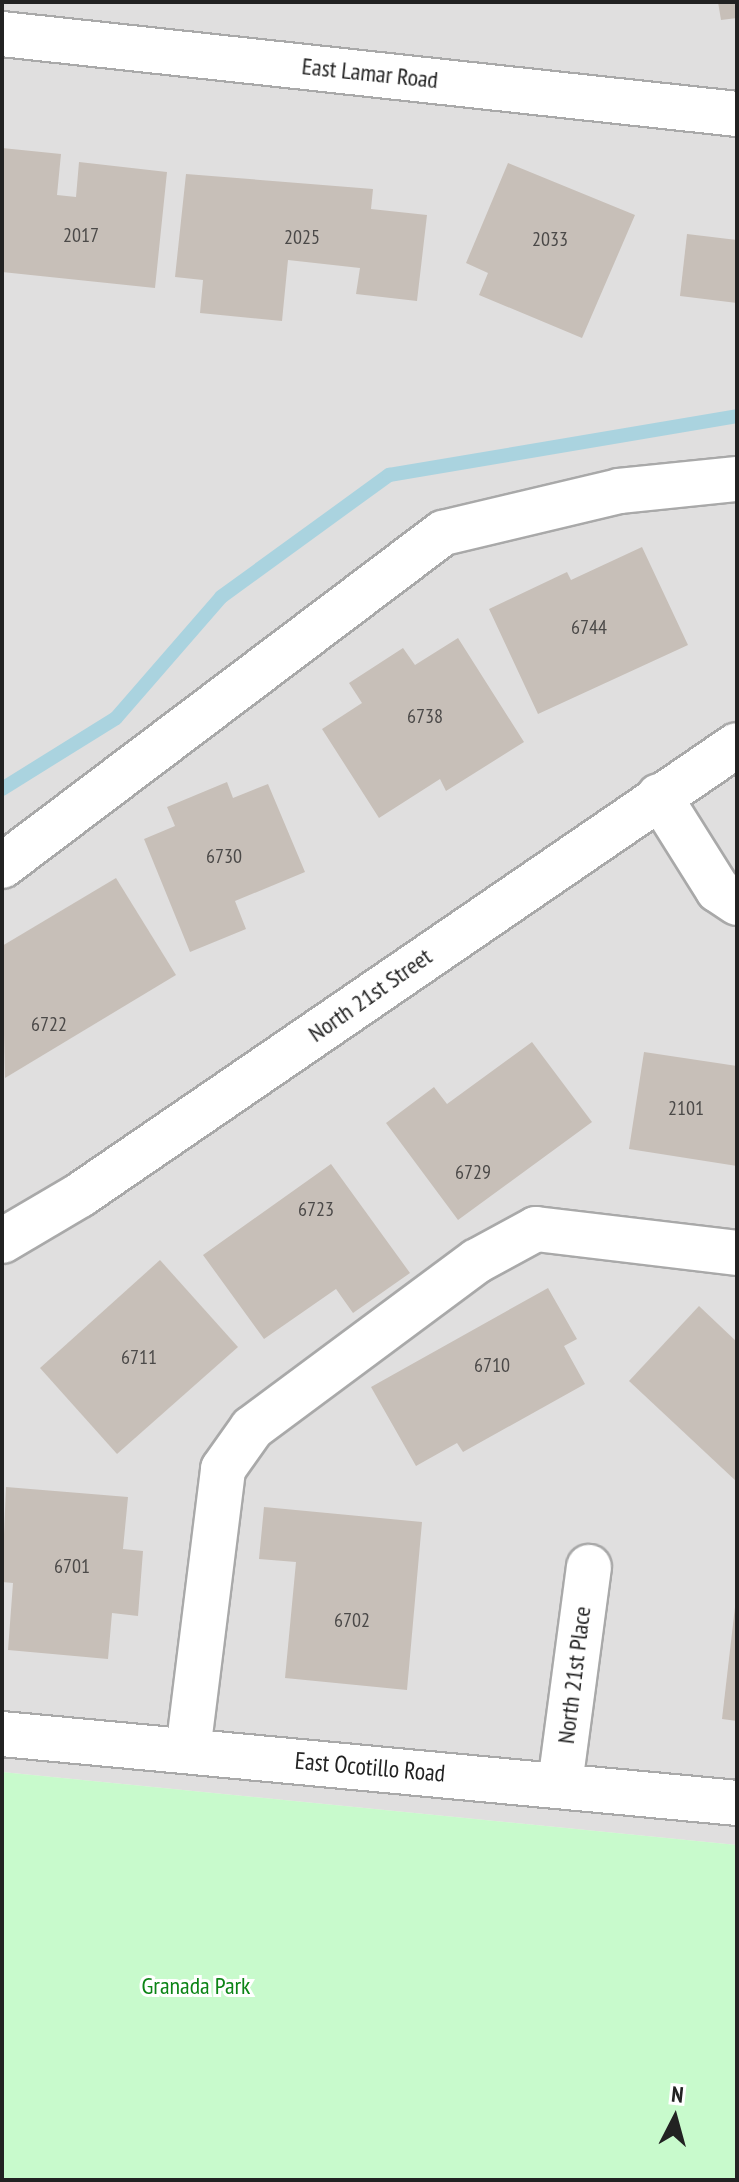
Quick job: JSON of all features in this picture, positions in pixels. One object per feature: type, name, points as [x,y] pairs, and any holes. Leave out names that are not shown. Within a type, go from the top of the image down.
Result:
[{"type":"street","name":"East Lamar Road","points":[[2,34],[737,114]]},
{"type":"street","points":[[2,866],[443,533],[619,491],[737,479]]},
{"type":"street","name":"North 21st Street","points":[[2,1241],[80,1195],[737,745]]},
{"type":"street","points":[[659,796],[718,890],[737,903]]},
{"type":"street","points":[[188,1751],[223,1469],[252,1428],[477,1261],[536,1229],[737,1253]]},
{"type":"street","name":"North 21st Place","points":[[560,1784],[589,1567]]},
{"type":"street","name":"East Ocotillo Road","points":[[2,1734],[737,1803]]},
{"type":"shaded area","points":[[2,2],[737,2],[737,1845],[2,1772]]},
{"type":"green space","name":"Granada Park","points":[[2,1772],[737,1845],[737,2180],[2,2180]]},
{"type":"building","points":[[718,2],[737,2],[737,18],[721,20]]},
{"type":"building","points":[[2,148],[61,154],[57,195],[76,197],[79,162],[167,172],[155,288],[2,272]]},
{"type":"building","points":[[508,163],[635,215],[582,338],[479,295],[488,273],[466,263]]},
{"type":"building","points":[[186,174],[373,189],[371,209],[427,215],[417,301],[356,294],[360,268],[288,260],[282,321],[200,313],[203,280],[175,277]]},
{"type":"building","points":[[687,234],[737,240],[737,303],[680,296]]},
{"type":"building","points":[[642,547],[688,645],[538,714],[489,609],[567,572],[571,580]]},
{"type":"building","points":[[458,638],[524,742],[446,791],[440,779],[379,818],[322,729],[362,703],[349,683],[403,648],[415,665]]},
{"type":"building","points":[[227,782],[233,798],[268,784],[305,872],[235,901],[246,929],[190,952],[144,839],[175,826],[167,807]]},
{"type":"building","points":[[116,878],[176,975],[5,1078],[2,946]]},
{"type":"building","points":[[532,1042],[592,1122],[458,1220],[386,1123],[434,1087],[447,1104]]},
{"type":"building","points":[[644,1052],[737,1066],[737,1166],[629,1149]]},
{"type":"building","points":[[331,1164],[410,1273],[353,1313],[336,1289],[264,1339],[203,1255]]},
{"type":"building","points":[[160,1260],[238,1347],[117,1454],[40,1368]]},
{"type":"building","points":[[548,1288],[577,1339],[564,1346],[585,1384],[463,1452],[457,1443],[416,1466],[371,1387]]},
{"type":"building","points":[[699,1306],[737,1342],[737,1482],[629,1381]]},
{"type":"building","points":[[6,1487],[128,1497],[123,1549],[143,1551],[138,1616],[112,1613],[108,1659],[8,1650],[13,1583],[2,1582]]},
{"type":"building","points":[[264,1507],[422,1522],[407,1690],[285,1678],[296,1562],[259,1559]]},
{"type":"building","points":[[737,1607],[737,1721],[722,1719]]},
{"type":"waterway","points":[[2,789],[116,718],[221,597],[389,475],[737,416]]}]
